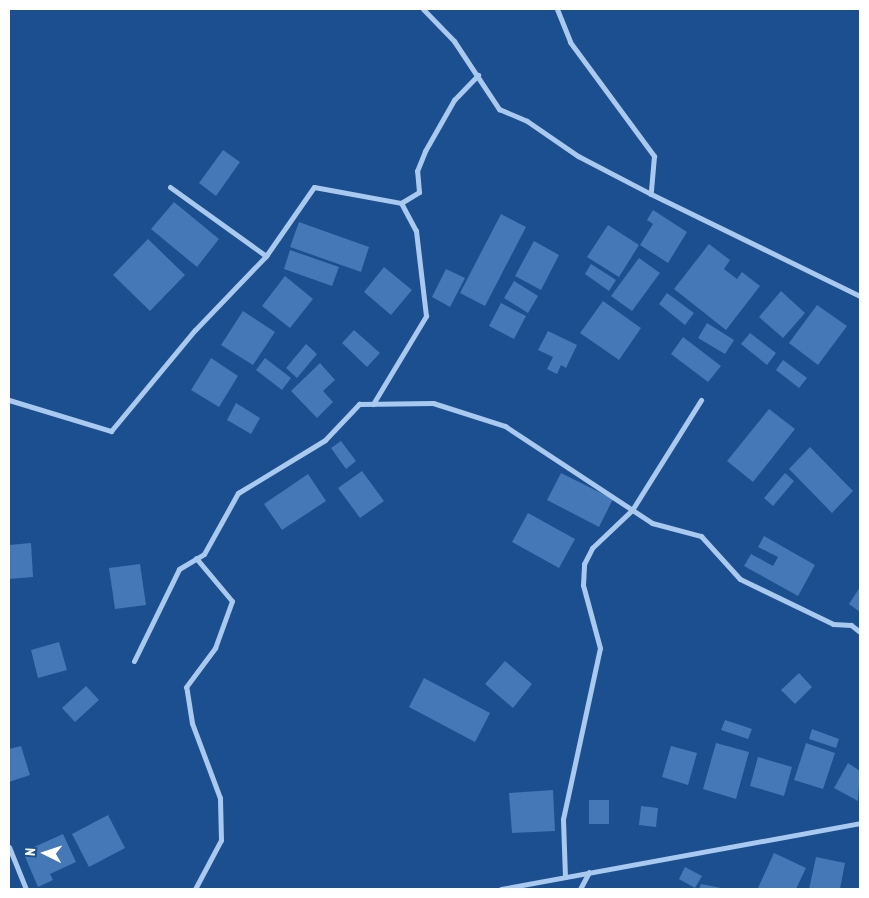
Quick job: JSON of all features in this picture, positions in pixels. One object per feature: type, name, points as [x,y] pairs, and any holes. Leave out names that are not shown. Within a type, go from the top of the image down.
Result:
[{"type":"street","points":[[423,9],[478,75],[499,109],[527,121],[578,156],[651,194],[860,296]]},
{"type":"street","points":[[557,9],[570,42],[654,156],[651,194]]},
{"type":"street","points":[[9,400],[111,431],[195,330],[266,256],[314,187],[401,202],[419,192],[418,171],[425,152],[454,100],[478,75]]},
{"type":"street","points":[[170,187],[266,256]]},
{"type":"street","points":[[373,404],[426,316],[416,231],[401,202]]},
{"type":"street","points":[[565,877],[563,819],[600,648],[582,585],[584,564],[592,548],[632,510],[702,400]]},
{"type":"street","points":[[134,660],[179,569],[204,554],[238,492],[325,440],[359,404],[433,403],[505,426],[652,523],[701,536],[740,579],[832,624],[851,625],[860,632]]},
{"type":"street","points":[[195,889],[221,840],[220,798],[192,723],[186,687],[215,648],[232,601],[196,558]]},
{"type":"street","points":[[501,889],[860,824]]},
{"type":"street","points":[[9,847],[26,889]]},
{"type":"street","points":[[580,889],[589,872]]},
{"type":"building","points":[[223,150],[240,162],[216,196],[199,183]]},
{"type":"building","points":[[174,202],[219,239],[197,267],[151,229]]},
{"type":"building","points":[[653,210],[687,232],[668,263],[640,245],[653,224],[647,220]]},
{"type":"building","points":[[501,214],[526,227],[485,306],[460,293]]},
{"type":"building","points":[[299,222],[369,247],[361,272],[290,247]]},
{"type":"building","points":[[608,225],[639,245],[619,277],[587,257]]},
{"type":"building","points":[[148,239],[185,275],[150,311],[113,275]]},
{"type":"building","points":[[534,241],[559,255],[541,290],[515,276]]},
{"type":"building","points":[[709,244],[730,260],[724,269],[737,279],[742,272],[760,286],[726,330],[674,289]]},
{"type":"building","points":[[290,250],[339,267],[332,286],[284,269]]},
{"type":"building","points":[[639,258],[660,273],[632,311],[611,296]]},
{"type":"building","points":[[591,264],[616,280],[609,291],[585,274]]},
{"type":"building","points":[[384,267],[412,290],[391,315],[364,292]]},
{"type":"building","points":[[446,269],[465,278],[450,307],[432,297]]},
{"type":"building","points":[[285,276],[313,299],[290,328],[262,306]]},
{"type":"building","points":[[514,281],[538,296],[528,313],[504,298]]},
{"type":"building","points":[[781,291],[805,313],[783,338],[759,317]]},
{"type":"building","points":[[667,293],[694,313],[685,325],[659,304]]},
{"type":"building","points":[[603,301],[641,328],[619,360],[580,333]]},
{"type":"building","points":[[501,303],[526,316],[514,339],[489,326]]},
{"type":"building","points":[[817,305],[847,326],[818,365],[789,343]]},
{"type":"building","points":[[243,311],[275,332],[253,365],[221,345]]},
{"type":"building","points":[[707,323],[734,340],[725,354],[698,338]]},
{"type":"building","points":[[354,330],[380,353],[367,367],[342,343]]},
{"type":"building","points":[[548,331],[577,345],[566,368],[561,365],[557,374],[547,369],[553,357],[538,350]]},
{"type":"building","points":[[750,333],[776,353],[767,365],[741,344]]},
{"type":"building","points":[[683,337],[721,366],[708,382],[671,354]]},
{"type":"building","points":[[306,344],[317,354],[297,378],[286,368]]},
{"type":"building","points":[[211,358],[238,376],[219,407],[191,390]]},
{"type":"building","points":[[265,358],[291,378],[282,390],[256,370]]},
{"type":"building","points":[[783,360],[807,378],[799,388],[776,370]]},
{"type":"building","points":[[320,363],[335,380],[323,391],[333,402],[317,418],[291,391]]},
{"type":"building","points":[[236,403],[260,418],[251,434],[227,420]]},
{"type":"building","points":[[769,409],[795,429],[753,482],[727,461]]},
{"type":"building","points":[[341,441],[356,461],[346,469],[331,448]]},
{"type":"building","points":[[810,447],[853,491],[832,513],[789,469]]},
{"type":"building","points":[[362,471],[384,501],[360,518],[338,488]]},
{"type":"building","points":[[561,473],[613,499],[599,527],[547,500]]},
{"type":"building","points":[[785,473],[794,481],[773,506],[764,498]]},
{"type":"building","points":[[308,474],[326,501],[282,530],[264,504]]},
{"type":"building","points":[[528,513],[575,539],[559,568],[512,542]]},
{"type":"building","points":[[764,536],[815,565],[798,596],[744,566],[751,554],[773,566],[778,557],[758,547]]},
{"type":"building","points":[[31,543],[33,577],[9,579],[9,545]]},
{"type":"building","points":[[140,564],[146,605],[115,609],[109,568]]},
{"type":"building","points":[[860,587],[860,612],[849,604]]},
{"type":"building","points":[[59,642],[67,670],[38,678],[31,650]]},
{"type":"building","points":[[505,661],[532,684],[513,708],[485,684]]},
{"type":"building","points":[[799,673],[812,687],[795,704],[781,690]]},
{"type":"building","points":[[424,678],[490,713],[475,742],[409,707]]},
{"type":"building","points":[[86,686],[99,700],[75,722],[62,708]]},
{"type":"building","points":[[725,720],[752,729],[748,739],[721,730]]},
{"type":"building","points":[[812,729],[839,739],[836,748],[809,739]]},
{"type":"building","points":[[716,743],[749,752],[736,799],[703,789]]},
{"type":"building","points":[[806,743],[835,753],[823,789],[794,780]]},
{"type":"building","points":[[21,746],[30,775],[9,782],[9,749]]},
{"type":"building","points":[[671,746],[697,753],[688,785],[662,777]]},
{"type":"building","points":[[758,757],[792,767],[784,796],[750,786]]},
{"type":"building","points":[[848,763],[860,771],[858,801],[834,788]]},
{"type":"building","points":[[553,790],[555,831],[512,833],[509,793]]},
{"type":"building","points":[[589,800],[609,800],[609,824],[589,824]]},
{"type":"building","points":[[641,806],[658,808],[656,827],[639,825]]},
{"type":"building","points":[[108,815],[125,848],[89,867],[72,834]]},
{"type":"building","points":[[63,834],[76,862],[50,874],[53,880],[38,887],[23,852]]},
{"type":"building","points":[[774,853],[806,868],[796,889],[758,888]]},
{"type":"building","points":[[816,857],[845,863],[840,889],[809,889]]},
{"type":"building","points":[[685,867],[702,876],[695,888],[679,879]]},
{"type":"building","points":[[701,884],[721,888],[721,889],[699,889]]}]
